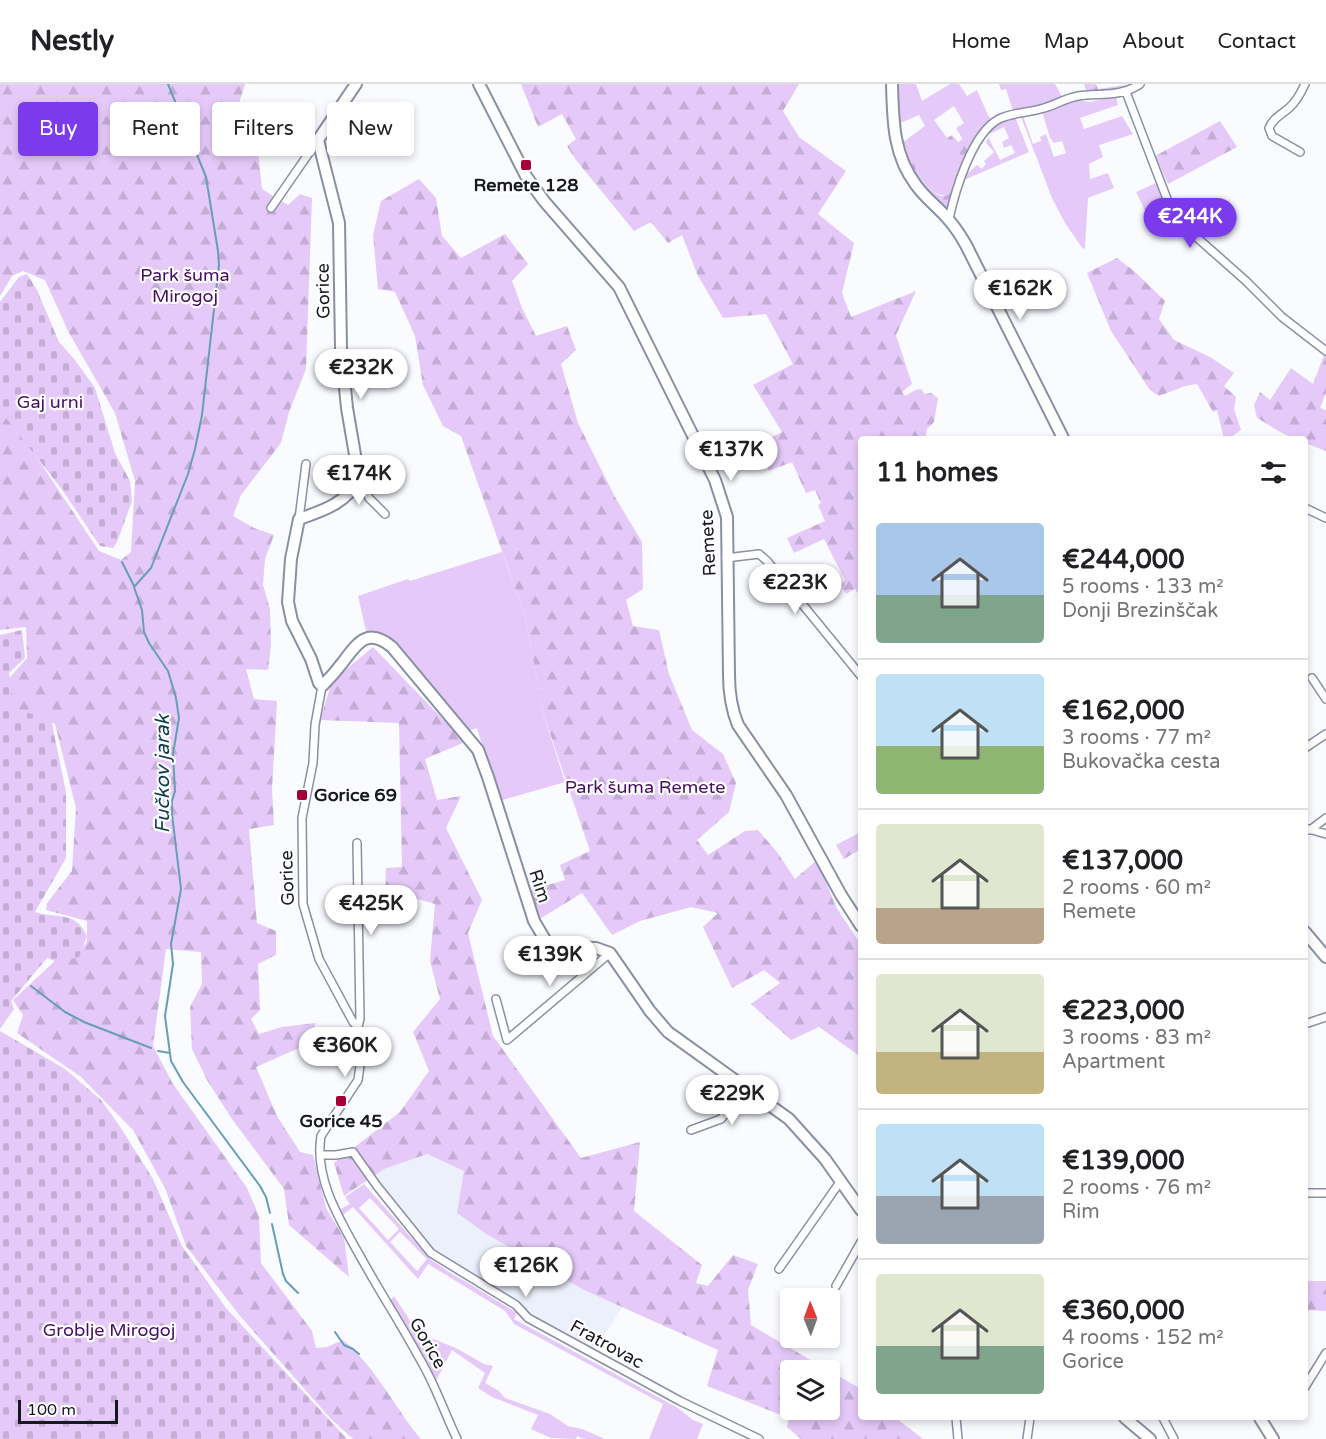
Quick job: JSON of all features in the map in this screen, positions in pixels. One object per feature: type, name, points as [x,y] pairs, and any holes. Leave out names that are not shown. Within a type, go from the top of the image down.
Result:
[{"type":"street","name":"Remete","points":[[479,84],[526,176],[544,201],[619,287],[715,480],[727,517],[729,698],[732,712],[738,725],[786,795],[858,921]]},
{"type":"street","points":[[892,84],[893,123],[898,153],[915,184],[949,219],[966,245],[1062,436]]},
{"type":"street","points":[[949,219],[955,193],[970,157],[986,130],[996,121],[1011,114],[1045,108],[1074,97],[1126,92],[1140,84]]},
{"type":"street","points":[[1300,152],[1272,136],[1269,128],[1275,118],[1298,98],[1305,84]]},
{"type":"street","points":[[271,208],[353,85]]},
{"type":"street","points":[[1126,92],[1169,204],[1185,227],[1246,281],[1282,317],[1326,351]]},
{"type":"street","name":"Gorice","points":[[318,140],[339,223],[341,348],[347,408],[359,478],[369,498],[385,514]]},
{"type":"street","name":"Gorice","points":[[306,464],[291,559],[288,602],[292,621],[311,659],[321,686],[315,725],[313,762],[302,818],[303,904],[319,959],[348,1014],[358,1027],[361,1058],[358,1080],[321,1136],[323,1173],[335,1212],[429,1376],[457,1439]]},
{"type":"street","points":[[299,519],[337,503],[352,490],[359,478]]},
{"type":"street","points":[[1308,509],[1326,518]]},
{"type":"street","points":[[726,558],[759,554],[858,672]]},
{"type":"street","name":"Rim","points":[[321,686],[341,665],[352,649],[368,637],[377,638],[392,647],[478,750],[534,921],[547,943],[556,947],[596,948],[610,953]]},
{"type":"street","points":[[1312,678],[1326,699]]},
{"type":"street","points":[[1308,746],[1326,734]]},
{"type":"street","points":[[1308,828],[1326,818]]},
{"type":"street","points":[[1308,829],[1326,834]]},
{"type":"street","points":[[357,843],[360,1019],[358,1027]]},
{"type":"street","points":[[1308,935],[1324,951]]},
{"type":"street","points":[[496,999],[507,1040],[610,953],[650,1011],[668,1032],[789,1119],[825,1159],[858,1206]]},
{"type":"street","points":[[1308,1023],[1326,1017]]},
{"type":"street","points":[[691,1130],[721,1119],[747,1087]]},
{"type":"street","name":"Fratrovac","points":[[321,1155],[353,1152],[376,1186],[431,1253],[516,1305],[528,1318],[680,1401],[759,1439]]},
{"type":"street","points":[[779,1269],[840,1182]]},
{"type":"street","points":[[1308,1193],[1326,1193]]},
{"type":"street","points":[[836,1286],[858,1247]]},
{"type":"street","points":[[1308,1382],[1326,1353]]},
{"type":"street","points":[[956,1420],[958,1439]]},
{"type":"street","points":[[1027,1439],[1030,1420]]},
{"type":"street","points":[[1127,1420],[1150,1439]]},
{"type":"street","points":[[1164,1420],[1174,1439]]},
{"type":"street","points":[[1264,1420],[1273,1439]]},
{"type":"shaded area","points":[[426,1154],[464,1171],[584,1290],[622,1307],[595,1351],[529,1315],[434,1252],[374,1175],[384,1169]]},
{"type":"green space","name":"Park šuma Mirogoj","points":[[0,84],[245,84],[240,102],[212,102],[212,156],[259,156],[262,189],[288,205],[300,194],[312,198],[306,369],[289,412],[281,443],[241,495],[233,516],[254,528],[274,535],[265,559],[263,585],[270,609],[271,645],[268,670],[246,669],[254,699],[277,701],[272,789],[274,825],[249,829],[257,923],[276,931],[276,955],[258,964],[260,1010],[251,1019],[259,1034],[282,1027],[315,1023],[315,1041],[256,1067],[277,1116],[300,1152],[313,1155],[326,1208],[344,1238],[349,1277],[289,1225],[284,1189],[232,1119],[207,1080],[192,1049],[190,1007],[202,984],[201,952],[166,949],[153,1046],[173,1084],[247,1188],[259,1216],[261,1263],[312,1331],[316,1348],[327,1347],[343,1340],[375,1374],[421,1439],[353,1439],[330,1418],[240,1316],[186,1246],[165,1188],[133,1130],[81,1077],[17,1033],[23,1015],[13,1000],[56,960],[77,955],[87,942],[87,921],[46,910],[47,903],[72,871],[76,808],[55,724],[8,707],[4,684],[27,658],[26,627],[0,630],[0,402],[99,551],[121,560],[131,552],[135,481],[115,413],[68,331],[45,280],[23,271],[12,276],[0,296]]},
{"type":"green space","points":[[521,84],[799,84],[783,111],[799,137],[846,171],[818,214],[854,243],[842,293],[851,317],[916,291],[896,335],[912,384],[902,392],[905,396],[921,389],[925,394],[931,393],[938,398],[934,422],[927,429],[926,436],[858,436],[858,594],[855,589],[846,594],[840,584],[845,580],[824,539],[794,553],[787,538],[825,521],[815,490],[806,493],[792,462],[769,471],[765,462],[778,457],[772,437],[782,432],[753,385],[793,364],[766,314],[723,318],[698,276],[682,235],[668,243],[651,222],[634,231],[567,146],[576,139],[562,114],[538,127]]},
{"type":"green space","points":[[897,84],[916,84],[922,101],[950,84],[959,84],[967,96],[977,90],[988,115],[963,140],[956,128],[964,123],[954,106],[934,120],[961,157],[961,168],[948,195],[932,191],[914,167],[906,140],[925,126],[919,115],[898,124]]},
{"type":"green space","points":[[999,84],[1055,84],[1063,98],[1046,105],[1013,111],[1006,89],[1001,90]]},
{"type":"green space","points":[[1084,84],[1096,84],[1098,89],[1132,84],[1111,91],[1087,93]]},
{"type":"green space","points":[[1116,96],[1118,105],[1080,118],[1084,129],[1122,116],[1133,134],[1099,145],[1103,157],[1089,164],[1090,179],[1108,173],[1114,188],[1088,198],[1085,248],[1083,249],[1065,223],[1052,198],[1021,117],[1023,116],[1033,144],[1041,141],[1040,137],[1046,134],[1054,157],[1066,153],[1062,141],[1054,143],[1050,138],[1042,111],[1077,100],[1090,102]]},
{"type":"green space","points":[[988,115],[992,121],[981,133],[948,208],[945,208],[915,178],[900,144],[906,140],[917,172],[926,185],[941,196],[948,195],[961,168],[961,158],[947,138],[952,135],[958,142],[976,129]]},
{"type":"green space","points":[[1015,117],[1029,152],[964,180],[977,165],[982,169],[986,164],[984,161],[994,152],[986,143],[988,137],[1000,160],[1015,153],[1011,145],[1004,148],[1002,142],[1009,138],[1004,127],[990,134],[989,132],[1000,122]]},
{"type":"green space","points":[[1220,121],[1237,147],[1168,184],[1155,156]]},
{"type":"green space","points":[[1143,142],[1165,203],[1147,215],[1136,192],[1156,183],[1141,143]]},
{"type":"green space","name":"Park šuma Remete","points":[[419,179],[436,198],[442,236],[461,258],[505,234],[528,264],[512,281],[536,336],[567,326],[576,350],[561,364],[578,423],[615,497],[642,542],[643,589],[626,600],[633,626],[659,630],[669,674],[692,730],[723,754],[736,783],[729,812],[697,840],[708,855],[745,831],[758,830],[777,852],[795,879],[817,860],[836,907],[858,940],[858,1055],[819,1027],[791,1040],[751,1004],[780,983],[764,970],[732,988],[703,927],[718,913],[691,907],[640,921],[612,935],[582,893],[538,920],[531,890],[565,880],[560,865],[590,851],[543,713],[525,616],[461,436],[443,426],[423,385],[415,336],[395,292],[378,289],[373,235],[381,201]]},
{"type":"green space","points":[[1117,258],[1165,301],[1159,319],[1174,340],[1210,357],[1234,373],[1224,386],[1236,397],[1234,409],[1241,430],[1232,436],[1223,436],[1217,410],[1213,412],[1197,384],[1159,396],[1150,390],[1111,331],[1087,273]]},
{"type":"green space","name":"Gaj urni","points":[[27,274],[37,290],[59,342],[95,388],[115,453],[130,481],[132,501],[113,548],[100,546],[63,491],[0,410],[0,302],[19,277]]},
{"type":"green space","points":[[1324,355],[1326,356],[1326,393],[1320,408],[1326,410],[1326,451],[1308,444],[1308,436],[1286,435],[1257,418],[1254,405],[1260,392],[1270,400],[1291,368],[1313,384]]},
{"type":"green space","points":[[502,552],[525,616],[543,713],[565,782],[499,801],[477,728],[465,732],[388,636],[375,631],[366,631],[358,596]]},
{"type":"green space","points":[[22,630],[25,658],[9,673],[13,709],[51,719],[66,792],[66,858],[35,912],[72,919],[83,928],[87,936],[79,957],[57,962],[47,958],[11,1001],[14,1009],[0,1029],[0,635]]},
{"type":"green space","points":[[373,647],[465,742],[425,759],[437,800],[461,796],[446,828],[482,900],[468,933],[493,1036],[581,1158],[640,1142],[634,1211],[702,1265],[696,1283],[708,1286],[733,1255],[758,1264],[748,1290],[751,1325],[780,1342],[780,1348],[790,1348],[810,1360],[780,1360],[780,1414],[707,1386],[718,1350],[584,1290],[488,1235],[457,1213],[464,1171],[427,1154],[384,1169],[344,1196],[334,1163],[400,1112],[429,1071],[413,1032],[440,999],[430,961],[435,904],[403,895],[385,896],[386,868],[402,867],[399,723],[320,720],[332,681]]},
{"type":"green space","points":[[858,834],[858,851],[844,859],[836,845]]},
{"type":"green space","name":"Groblje Mirogoj","points":[[0,1031],[65,1069],[101,1100],[153,1179],[182,1246],[226,1308],[347,1439],[0,1439]]},
{"type":"green space","points":[[364,1184],[430,1259],[517,1313],[514,1319],[678,1408],[693,1420],[703,1424],[697,1439],[649,1439],[663,1404],[514,1324],[505,1311],[428,1264],[418,1279],[353,1207],[342,1216],[339,1210],[350,1204],[345,1197]],"holes":[[[370,1198],[399,1229],[388,1240],[359,1208]],[[400,1232],[427,1259],[417,1271],[390,1242]]]},
{"type":"green space","points":[[1308,1281],[1326,1281],[1326,1311],[1308,1310]]},
{"type":"green space","points":[[394,1296],[418,1333],[493,1366],[485,1383],[499,1391],[505,1398],[550,1414],[568,1426],[582,1429],[605,1439],[584,1439],[577,1436],[576,1439],[551,1438],[531,1429],[538,1415],[492,1397],[478,1388],[485,1373],[452,1350],[436,1381],[389,1302]]},
{"type":"green space","points":[[840,1377],[858,1387],[858,1420],[899,1420],[923,1439],[801,1439],[787,1427],[789,1420],[840,1420]]},
{"type":"waterway","name":"Fučkov jarak","points":[[168,84],[206,177],[219,265],[202,415],[195,449],[188,474],[151,568],[134,587],[142,610],[144,632],[168,671],[179,718],[173,754],[175,791],[172,814],[181,889],[171,944],[173,964],[165,1016],[171,1061],[183,1082],[260,1186],[266,1197],[270,1213]]},
{"type":"waterway","points":[[122,562],[134,586]]},
{"type":"waterway","points":[[31,986],[65,1012],[84,1022],[151,1048]]},
{"type":"waterway","points":[[158,1051],[170,1053]]},
{"type":"waterway","name":"Fučkov jarak","points":[[272,1224],[283,1274],[286,1281],[298,1293]]},
{"type":"waterway","name":"Fučkov jarak","points":[[335,1332],[344,1345],[359,1354]]},
{"type":"place","name":"Remete 128","points":[[526,165]]},
{"type":"place","name":"Gorice 69","points":[[302,795]]},
{"type":"place","name":"Gorice 45","points":[[341,1101]]}]
